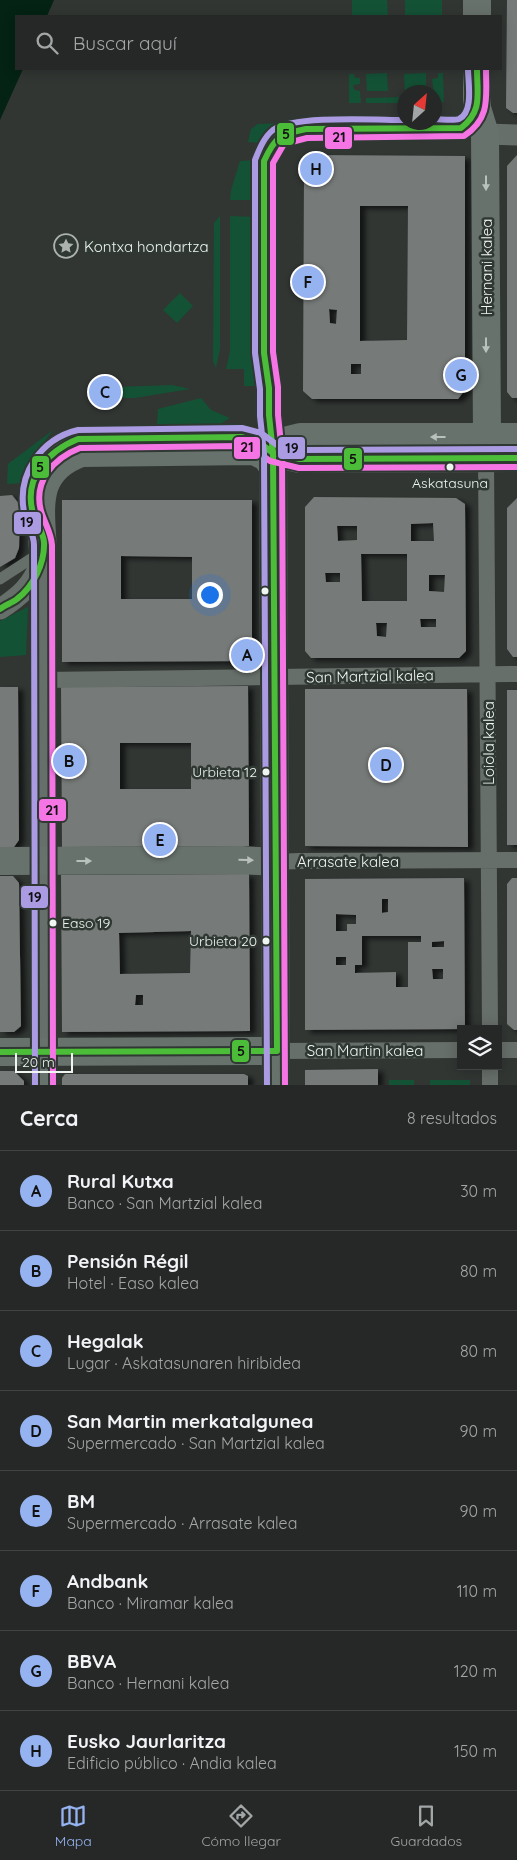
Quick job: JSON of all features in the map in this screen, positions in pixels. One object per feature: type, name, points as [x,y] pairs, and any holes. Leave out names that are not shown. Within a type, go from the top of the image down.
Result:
[{"type":"main road","points":[[477,0],[477,15]]},
{"type":"main road","name":"Hernani kalea","points":[[477,70],[477,108],[485,134],[503,449]]},
{"type":"main road","points":[[276,1085],[273,460],[284,441],[292,438],[503,449]]},
{"type":"main road","points":[[42,542],[40,505],[45,483],[51,472],[60,464],[81,453],[254,451],[273,460]]},
{"type":"main road","name":"Arrasate kalea","points":[[0,862],[241,860],[276,862]]},
{"type":"main road","name":"San Martin kalea","points":[[0,1052],[277,1051]]},
{"type":"main road","points":[[44,1052],[44,1085]]},
{"type":"street","points":[[273,460],[269,388],[264,353],[264,161],[272,142],[285,133],[306,129],[460,128],[472,120],[477,108]]},
{"type":"street","points":[[485,134],[517,135]]},
{"type":"street","name":"Loiola kalea","points":[[490,1025],[488,674],[503,449]]},
{"type":"street","points":[[0,609],[17,599],[27,589],[38,569],[42,542]]},
{"type":"street","points":[[42,542],[44,1052]]},
{"type":"street","name":"San Martzial kalea","points":[[43,680],[517,674]]},
{"type":"street","name":"Arrasate kalea","points":[[276,862],[309,860],[517,860]]},
{"type":"street","name":"San Martin kalea","points":[[277,1051],[457,1050]]},
{"type":"street","points":[[502,1050],[517,1050]]},
{"type":"street","points":[[490,1070],[490,1085]]},
{"type":"lane","points":[[0,579],[42,542],[49,495],[62,475]]},
{"type":"green space","points":[[352,0],[387,0],[388,15],[352,15]]},
{"type":"green space","points":[[405,0],[442,0],[442,15],[405,15]]},
{"type":"green space","points":[[387,73],[388,91],[367,91],[366,74]]},
{"type":"green space","points":[[426,73],[426,85],[405,85],[404,74]]},
{"type":"green space","points":[[438,73],[443,73],[444,102],[442,102],[442,85],[433,85],[432,79],[438,78]]},
{"type":"green space","points":[[349,74],[354,74],[355,78],[360,78],[360,84],[353,87],[355,90],[360,91],[361,103],[349,103]]},
{"type":"green space","points":[[397,97],[397,103],[366,103],[366,98]]},
{"type":"green space","points":[[285,123],[267,133],[263,143],[248,142],[251,129],[258,124]]},
{"type":"green space","points":[[256,160],[256,200],[230,200],[231,190],[240,161]]},
{"type":"green space","points":[[220,216],[220,349],[216,368],[213,361],[214,223]]},
{"type":"green space","points":[[230,216],[256,217],[255,386],[244,386],[244,369],[226,369],[230,352]]},
{"type":"green space","points":[[180,293],[193,306],[177,323],[163,310]]},
{"type":"green space","points":[[172,385],[190,389],[135,398],[113,398],[113,387]]},
{"type":"green space","points":[[201,398],[211,410],[230,418],[220,424],[157,424],[158,409]]},
{"type":"green space","points":[[53,430],[29,463],[24,483],[7,484],[8,464]]},
{"type":"green space","points":[[28,607],[26,655],[0,657],[0,621]]},
{"type":"green space","points":[[389,1080],[414,1080],[414,1085],[389,1085]]},
{"type":"green space","points":[[430,1080],[470,1080],[470,1085],[430,1085]]},
{"type":"shaded area","points":[[0,0],[54,0],[47,15],[15,15],[15,70],[23,70],[0,120]]},
{"type":"building","points":[[507,0],[517,0],[517,113],[513,113],[506,108]]},
{"type":"building","points":[[311,155],[465,156],[465,390],[458,399],[312,399],[303,391],[304,173],[311,174]],"holes":[[[360,206],[408,206],[407,340],[360,341]],[[329,309],[337,310],[336,324],[330,323]],[[351,364],[361,364],[361,374],[351,374]]]},
{"type":"building","points":[[517,155],[517,398],[512,398],[507,392],[507,166]]},
{"type":"building","points":[[98,387],[113,387],[113,398],[98,398]]},
{"type":"building","points":[[12,495],[20,505],[19,548],[15,558],[0,567],[0,496]]},
{"type":"building","points":[[314,497],[456,498],[465,504],[466,651],[459,658],[311,658],[305,651],[305,507]],"holes":[[[433,523],[434,541],[411,541],[411,524]],[[337,526],[357,526],[357,540],[338,541]],[[361,554],[407,554],[407,601],[362,601]],[[325,573],[340,573],[340,582],[326,582]],[[429,575],[445,575],[444,592],[429,591]],[[420,619],[436,619],[436,627],[421,627]],[[376,623],[387,623],[386,637],[377,636]]]},
{"type":"building","points":[[517,498],[517,657],[513,657],[507,649],[507,508]]},
{"type":"building","points":[[62,500],[252,500],[252,661],[62,662]],"holes":[[[121,556],[192,557],[192,599],[121,599]]]},
{"type":"building","points":[[248,686],[249,846],[62,847],[61,687]],"holes":[[[120,743],[191,743],[191,789],[120,789]]]},
{"type":"building","points":[[0,687],[18,687],[19,840],[14,847],[0,847]]},
{"type":"building","points":[[305,689],[467,689],[468,847],[305,846]]},
{"type":"building","points":[[507,690],[517,690],[517,845],[507,845]]},
{"type":"building","points":[[249,874],[250,1031],[62,1032],[61,875]],"holes":[[[191,931],[190,973],[120,974],[119,933]],[[136,995],[143,995],[143,1005],[135,1005]]]},
{"type":"building","points":[[0,876],[13,876],[19,883],[21,1026],[14,1032],[0,1032]]},
{"type":"building","points":[[464,878],[465,1025],[457,1025],[457,1029],[305,1030],[305,879]],"holes":[[[382,899],[388,899],[388,912],[382,913]],[[336,914],[356,915],[356,924],[347,924],[347,931],[336,931]],[[362,936],[421,936],[421,942],[408,942],[408,987],[396,987],[396,972],[355,973],[355,965],[362,965]],[[444,941],[444,947],[432,947],[432,942]],[[336,957],[346,957],[346,965],[336,965]],[[432,969],[443,969],[443,979],[433,979]]]},
{"type":"building","points":[[512,878],[517,878],[517,1030],[514,1030],[507,1024],[507,884]]},
{"type":"building","points":[[378,1069],[378,1085],[305,1085],[305,1070]]},
{"type":"building","points":[[0,1071],[14,1071],[24,1081],[24,1085],[0,1085]]},
{"type":"building","points":[[65,1074],[244,1074],[248,1076],[248,1085],[62,1085],[62,1078]]},
{"type":"transit line","name":"19","points":[[442,120],[459,119],[467,110],[469,96],[468,70]]},
{"type":"transit line","name":"5","points":[[0,1052],[277,1051],[273,453],[269,415],[269,388],[264,353],[264,161],[279,138],[306,129],[461,128],[468,122],[476,108],[478,94],[477,70]]},
{"type":"transit line","name":"21","points":[[285,1085],[282,453],[278,415],[278,387],[273,352],[273,163],[284,144],[307,138],[464,136],[473,129],[483,114],[486,98],[486,70]]},
{"type":"transit line","name":"19","points":[[267,1085],[264,453],[260,416],[260,389],[255,353],[255,160],[267,136],[273,130],[284,125],[336,119],[397,120]]},
{"type":"transit line","name":"19","points":[[35,1085],[34,545],[33,536],[24,512],[23,498],[24,485],[34,460],[53,441],[78,430],[242,428],[261,433],[277,445],[301,450],[517,449]]},
{"type":"transit line","name":"5","points":[[0,609],[23,594],[33,581],[40,566],[44,542],[33,513],[31,500],[35,477],[40,467],[48,458],[67,444],[78,439],[241,437],[257,441],[273,453],[300,459],[517,458]]},
{"type":"transit line","name":"21","points":[[53,1085],[52,545],[39,500],[43,481],[54,464],[80,448],[240,446],[253,449],[270,461],[299,468],[517,467]]},
{"type":"place","name":"Eusko Jaurlaritza","points":[[316,169]]},
{"type":"place","name":"Kontxa hondartza","points":[[66,246]]},
{"type":"place","name":"Andbank","points":[[308,282]]},
{"type":"place","name":"BBVA","points":[[461,375]]},
{"type":"place","name":"Hegalak","points":[[105,392]]},
{"type":"place","name":"Askatasuna","points":[[450,467]]},
{"type":"place","name":"Rural Kutxa","points":[[247,655]]},
{"type":"place","name":"Pensión Régil","points":[[69,761]]},
{"type":"place","name":"San Martin merkatalgunea","points":[[386,765]]},
{"type":"place","name":"Urbieta 12","points":[[266,772]]},
{"type":"place","name":"BM","points":[[160,840]]},
{"type":"place","name":"Easo 19","points":[[53,923]]},
{"type":"place","name":"Urbieta 20","points":[[266,941]]}]
